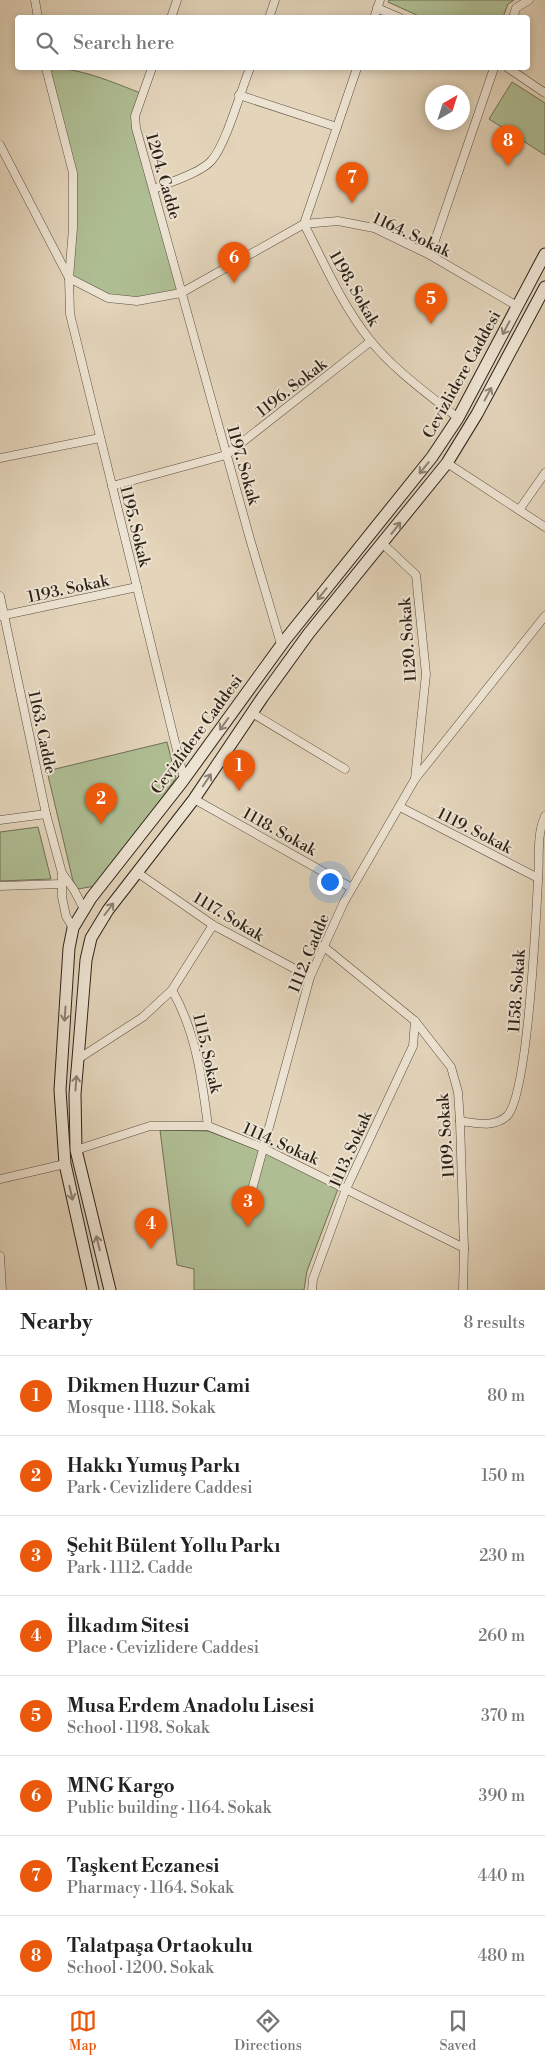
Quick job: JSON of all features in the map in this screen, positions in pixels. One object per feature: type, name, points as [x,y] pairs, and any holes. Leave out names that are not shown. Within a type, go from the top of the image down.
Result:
[{"type":"main road","name":"Cevizlidere Caddesi","points":[[93,1290],[64,1164],[60,1090],[69,948],[73,928],[84,909],[184,779],[282,644],[432,457],[458,418],[545,254]]},
{"type":"main road","name":"Cevizlidere Caddesi","points":[[110,1290],[76,1150],[75,1094],[88,945],[97,926],[194,799],[287,663],[447,463],[477,414],[545,287]]},
{"type":"main road","points":[[282,644],[287,663]]},
{"type":"main road","points":[[84,909],[97,926]]},
{"type":"main road","points":[[73,928],[88,945]]},
{"type":"street","points":[[35,0],[38,15]]},
{"type":"street","points":[[171,15],[177,0]]},
{"type":"street","points":[[269,15],[275,0]]},
{"type":"street","points":[[514,15],[516,8],[529,0]]},
{"type":"street","points":[[379,4],[396,15]]},
{"type":"street","name":"1195. Sokak","points":[[47,70],[73,173],[73,228],[69,278],[70,314],[184,779]]},
{"type":"street","name":"1204. Cadde","points":[[151,70],[135,116],[136,128],[181,293]]},
{"type":"street","points":[[154,189],[198,170],[212,161],[220,147],[249,70]]},
{"type":"street","points":[[304,224],[356,70]]},
{"type":"street","points":[[430,255],[493,70]]},
{"type":"street","points":[[511,70],[545,93]]},
{"type":"street","points":[[239,95],[337,127]]},
{"type":"street","points":[[0,145],[69,278]]},
{"type":"street","name":"1164. Sokak","points":[[69,278],[108,298],[136,301],[181,293],[304,224],[338,221],[374,228],[430,255],[517,306]]},
{"type":"street","name":"1198. Sokak","points":[[304,224],[346,305],[371,341],[410,379],[458,418]]},
{"type":"street","name":"1197. Sokak","points":[[181,293],[226,455],[282,644]]},
{"type":"street","name":"1196. Sokak","points":[[112,486],[226,455],[371,341]]},
{"type":"street","points":[[0,458],[100,438]]},
{"type":"street","points":[[447,463],[545,527]]},
{"type":"street","points":[[519,510],[545,473]]},
{"type":"street","name":"1120. Sokak","points":[[383,544],[416,575],[426,674],[415,779]]},
{"type":"street","name":"1193. Sokak","points":[[2,616],[137,587]]},
{"type":"street","name":"1163. Cadde","points":[[0,596],[2,616],[46,814],[62,873],[84,909]]},
{"type":"street","name":"1112. Cadde","points":[[246,1208],[310,977],[352,888],[415,779],[545,616]]},
{"type":"street","points":[[252,713],[345,770]]},
{"type":"street","name":"1118. Sokak","points":[[194,799],[352,888]]},
{"type":"street","name":"1119. Sokak","points":[[400,807],[538,878]]},
{"type":"street","points":[[0,820],[46,814]]},
{"type":"street","name":"1158. Sokak","points":[[460,1121],[483,1124],[499,1123],[508,1115],[515,1099],[525,1044],[540,834],[545,816]]},
{"type":"street","name":"1163. Cadde","points":[[62,873],[61,884],[66,916],[73,928]]},
{"type":"street","name":"1117. Sokak","points":[[138,873],[213,925],[310,977]]},
{"type":"street","points":[[0,886],[61,884]]},
{"type":"street","points":[[78,1059],[143,1017],[172,990],[213,925]]},
{"type":"street","name":"1109. Sokak","points":[[323,946],[415,1021],[451,1067],[458,1092],[460,1121],[464,1248],[463,1290]]},
{"type":"street","name":"1115. Sokak","points":[[172,990],[184,1011],[200,1066],[208,1126]]},
{"type":"street","name":"1113. Sokak","points":[[312,1290],[312,1279],[346,1189],[413,1046],[415,1021]]},
{"type":"street","name":"1114. Sokak","points":[[76,1150],[150,1126],[208,1126],[263,1148],[464,1248]]},
{"type":"street","points":[[0,1179],[64,1164]]},
{"type":"street","points":[[0,1256],[2,1290]]},
{"type":"green space","points":[[389,0],[514,0],[508,4],[504,15],[417,15],[388,2]]},
{"type":"green space","points":[[47,70],[71,70],[107,80],[143,94],[135,116],[181,293],[137,301],[108,298],[69,278],[73,173]]},
{"type":"green space","points":[[512,82],[545,103],[545,155],[489,119]]},
{"type":"green space","points":[[167,742],[176,778],[110,870],[95,886],[78,889],[73,881],[47,771]]},
{"type":"green space","points":[[38,827],[51,879],[0,881],[0,832]]},
{"type":"green space","points":[[160,1130],[208,1131],[270,1155],[338,1189],[307,1271],[304,1290],[194,1290],[194,1269],[177,1265]]},
{"type":"place","name":"Talatpaşa Ortaokulu","points":[[508,166]]},
{"type":"place","name":"Taşkent Eczanesi","points":[[352,203]]},
{"type":"place","name":"MNG Kargo","points":[[234,283]]},
{"type":"place","name":"Musa Erdem Anadolu Lisesi","points":[[431,324]]},
{"type":"place","name":"Dikmen Huzur Cami","points":[[239,791]]},
{"type":"place","name":"Hakkı Yumuş Parkı","points":[[101,824]]},
{"type":"place","name":"Şehit Bülent Yollu Parkı","points":[[248,1227]]},
{"type":"place","name":"İlkadım Sitesi","points":[[151,1249]]}]
